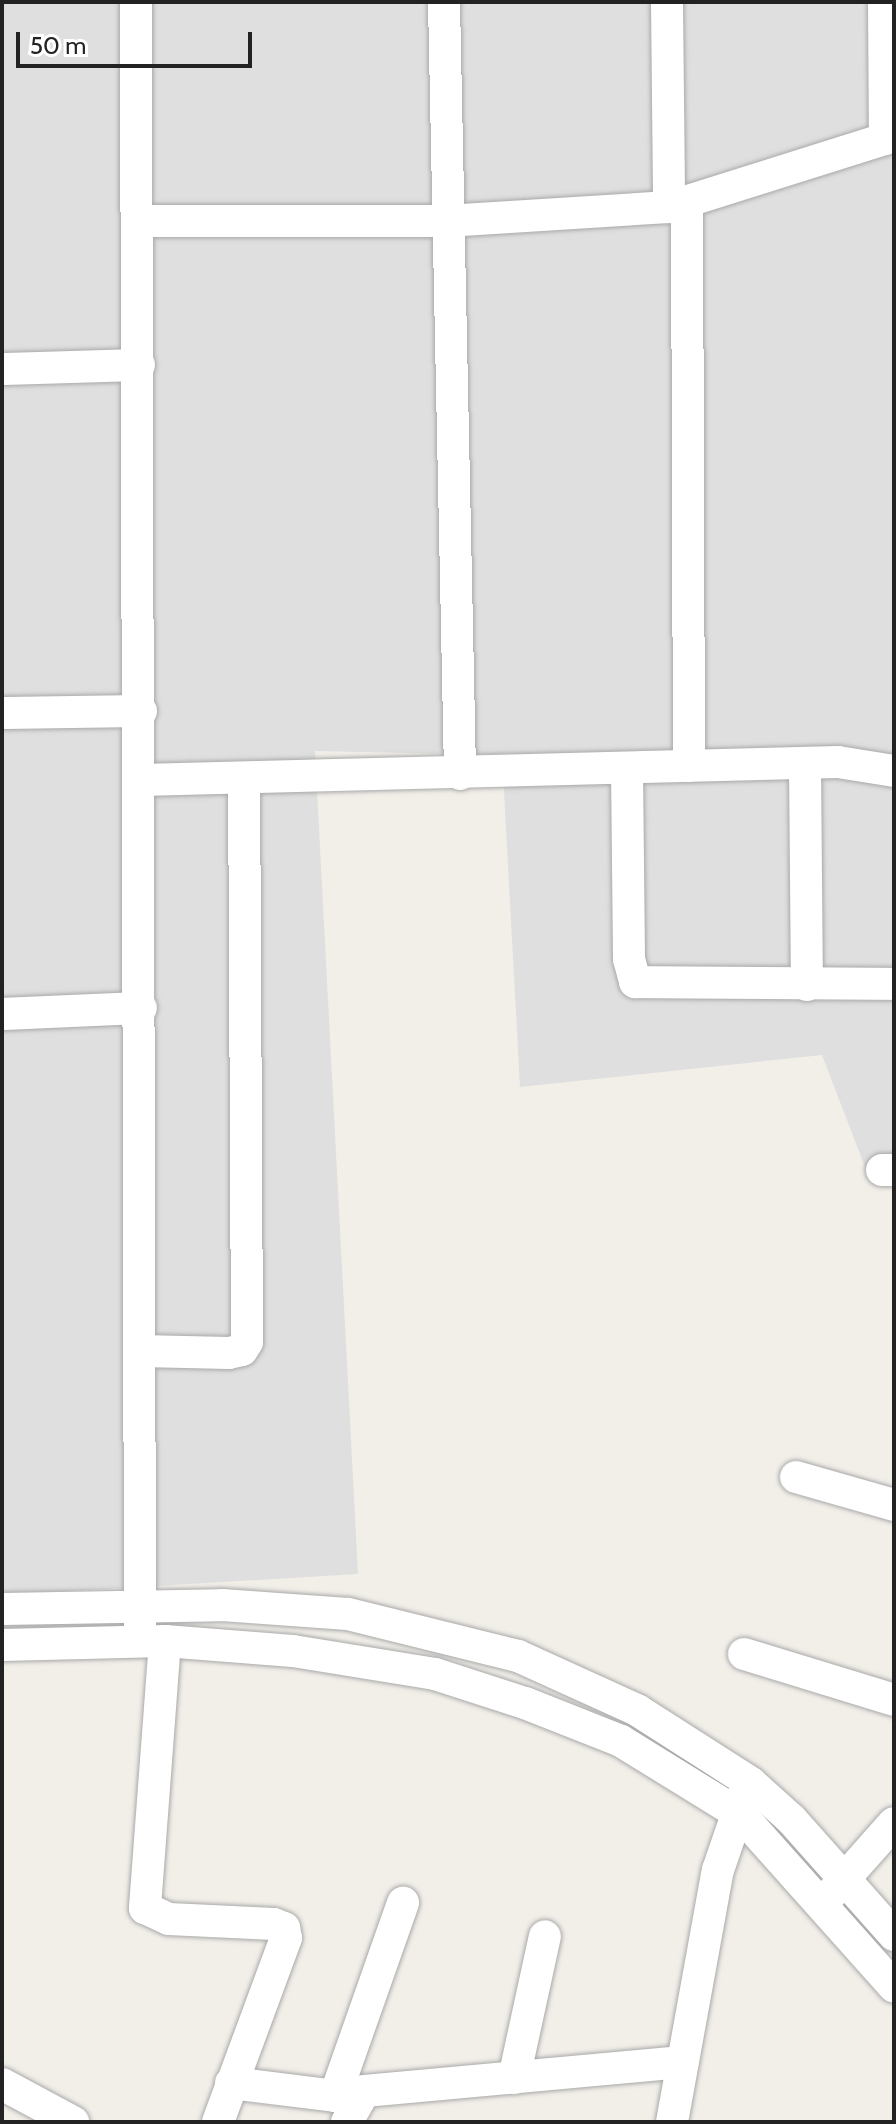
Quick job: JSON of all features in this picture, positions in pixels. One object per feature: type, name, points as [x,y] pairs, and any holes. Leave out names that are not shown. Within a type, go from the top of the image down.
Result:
[{"type":"street","points":[[136,2],[141,711],[141,1607],[152,1640],[145,1908],[169,1919],[274,1924],[284,1928],[286,1938],[218,2122]]},
{"type":"street","points":[[444,2],[446,221],[460,774]]},
{"type":"street","points":[[667,2],[678,205],[689,766]]},
{"type":"street","points":[[138,221],[446,221],[678,205],[890,138],[884,2]]},
{"type":"street","points":[[2,369],[139,365]]},
{"type":"street","points":[[2,713],[141,711]]},
{"type":"street","points":[[141,780],[805,764],[838,762],[894,747]]},
{"type":"street","points":[[838,762],[894,771]]},
{"type":"street","points":[[805,764],[807,985]]},
{"type":"street","points":[[627,768],[629,959],[635,982],[894,984]]},
{"type":"street","points":[[141,1351],[229,1353],[242,1350],[247,1342],[244,778]]},
{"type":"street","points":[[2,1014],[141,1008]]},
{"type":"street","points":[[796,1477],[894,1505]]},
{"type":"street","points":[[2,1609],[222,1605],[348,1614],[439,1633],[518,1656],[637,1710],[751,1783],[894,1935]]},
{"type":"street","points":[[2,1645],[152,1640],[293,1651],[435,1674],[621,1741],[734,1812],[894,1987]]},
{"type":"street","points":[[744,1654],[894,1700]]},
{"type":"street","points":[[672,2122],[718,1870],[734,1812],[751,1783]]},
{"type":"street","points":[[822,1905],[894,1823]]},
{"type":"street","points":[[348,2103],[403,1903]]},
{"type":"street","points":[[514,2078],[545,1936]]},
{"type":"street","points":[[231,2083],[348,2103],[514,2078],[683,2062]]},
{"type":"street","points":[[2,2084],[73,2122]]},
{"type":"shaded area","points":[[2,2],[894,2],[894,1168],[865,1167],[822,1055],[520,1087],[502,755],[315,751],[358,1574],[2,1595]]}]
